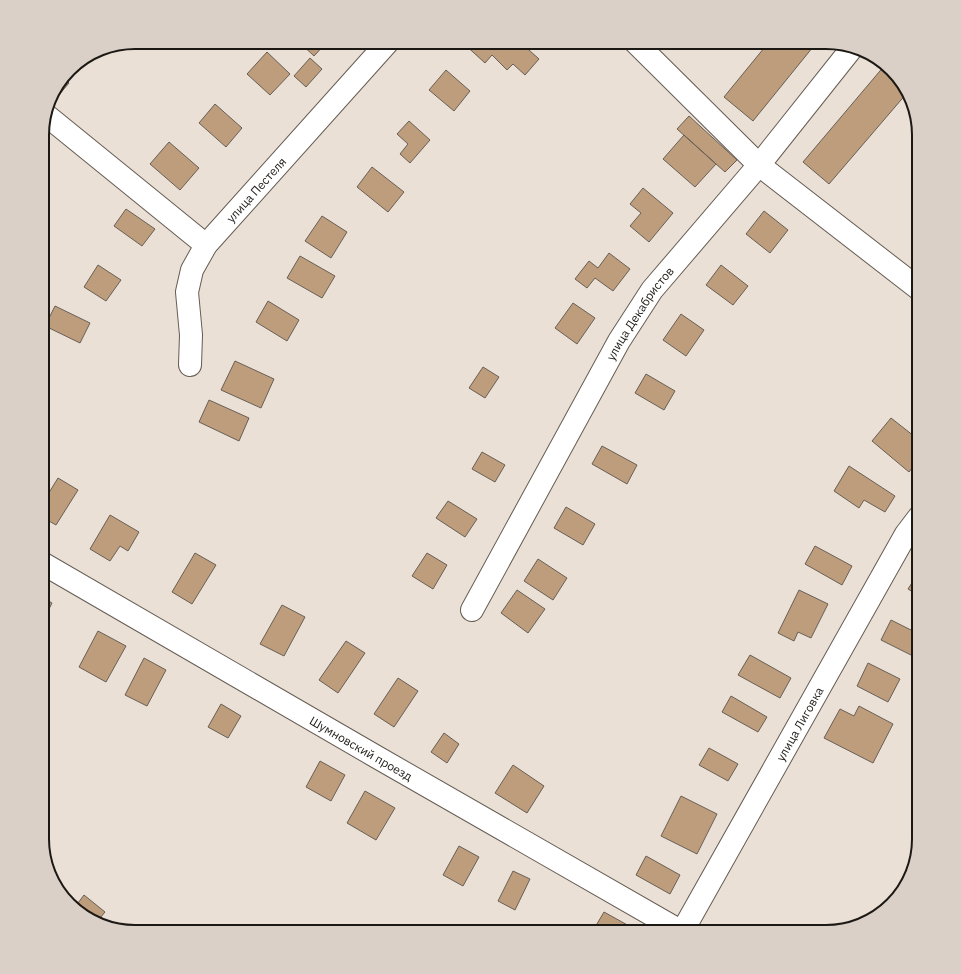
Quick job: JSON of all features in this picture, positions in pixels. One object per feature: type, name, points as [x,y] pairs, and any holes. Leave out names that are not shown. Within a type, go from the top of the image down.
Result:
[{"type":"street","name":"улица Пестеля","points":[[190,365],[191,335],[187,292],[192,270],[206,245],[382,49]]},
{"type":"street","points":[[642,49],[759,165],[912,284]]},
{"type":"street","name":"улица Декабристов","points":[[472,610],[619,341],[652,290],[759,165],[849,52]]},
{"type":"street","points":[[51,119],[206,245]]},
{"type":"street","name":"улица Лиговка","points":[[686,925],[906,534],[912,526]]},
{"type":"street","name":"Шумновский проезд","points":[[49,567],[374,756],[670,925]]},
{"type":"building","points":[[306,49],[320,49],[314,56]]},
{"type":"building","points":[[470,49],[528,49],[539,59],[525,75],[513,64],[507,70],[492,55],[485,63]]},
{"type":"building","points":[[763,49],[811,49],[753,121],[724,97]]},
{"type":"building","points":[[267,52],[290,74],[270,95],[247,74]]},
{"type":"building","points":[[310,58],[322,69],[306,87],[294,76]]},
{"type":"building","points":[[882,69],[883,70],[891,78],[903,97],[829,184],[803,162]]},
{"type":"building","points":[[446,70],[470,91],[454,111],[429,90]]},
{"type":"building","points":[[68,82],[69,83],[60,94]]},
{"type":"building","points":[[215,104],[242,128],[226,147],[199,123]]},
{"type":"building","points":[[689,116],[737,160],[725,172],[677,129]]},
{"type":"building","points":[[409,121],[430,140],[410,163],[400,154],[408,144],[397,134]]},
{"type":"building","points":[[684,135],[716,164],[695,187],[663,159]]},
{"type":"building","points":[[169,142],[199,168],[180,190],[150,164]]},
{"type":"building","points":[[372,167],[404,192],[388,212],[357,187]]},
{"type":"building","points":[[643,188],[673,213],[649,242],[630,226],[641,213],[630,204]]},
{"type":"building","points":[[126,209],[155,229],[142,246],[114,226]]},
{"type":"building","points":[[764,211],[788,230],[770,253],[746,234]]},
{"type":"building","points":[[322,216],[347,232],[331,258],[305,241]]},
{"type":"building","points":[[609,253],[630,269],[613,291],[595,278],[587,288],[575,279],[589,261],[598,268]]},
{"type":"building","points":[[300,256],[335,276],[322,298],[287,278]]},
{"type":"building","points":[[98,265],[121,280],[106,301],[84,287]]},
{"type":"building","points":[[721,265],[748,286],[733,305],[706,285]]},
{"type":"building","points":[[268,301],[299,320],[287,341],[256,322]]},
{"type":"building","points":[[573,303],[595,318],[577,344],[555,328]]},
{"type":"building","points":[[55,306],[90,323],[80,343],[49,328],[49,318]]},
{"type":"building","points":[[681,314],[704,330],[686,356],[663,340]]},
{"type":"building","points":[[235,361],[274,379],[261,408],[221,390]]},
{"type":"building","points":[[483,367],[499,377],[485,398],[469,388]]},
{"type":"building","points":[[646,374],[675,391],[664,410],[635,393]]},
{"type":"building","points":[[209,400],[249,418],[239,441],[199,422]]},
{"type":"building","points":[[891,418],[912,434],[912,468],[909,472],[872,441]]},
{"type":"building","points":[[602,446],[637,465],[627,484],[592,464]]},
{"type":"building","points":[[482,452],[505,465],[495,482],[472,469]]},
{"type":"building","points":[[849,466],[895,496],[885,512],[864,500],[859,508],[834,491]]},
{"type":"building","points":[[58,478],[78,490],[56,525],[49,521],[49,493]]},
{"type":"building","points":[[448,501],[477,519],[465,537],[436,518]]},
{"type":"building","points":[[566,507],[595,524],[583,545],[554,528]]},
{"type":"building","points":[[110,515],[139,532],[128,551],[120,546],[110,561],[90,549]]},
{"type":"building","points":[[815,546],[852,566],[842,585],[805,564]]},
{"type":"building","points":[[195,553],[216,565],[192,604],[172,592]]},
{"type":"building","points":[[427,553],[447,565],[433,589],[412,576]]},
{"type":"building","points":[[538,559],[567,578],[553,600],[524,581]]},
{"type":"building","points":[[912,583],[912,592],[908,589]]},
{"type":"building","points":[[517,590],[545,609],[528,633],[501,613]]},
{"type":"building","points":[[799,590],[828,604],[811,638],[798,632],[794,641],[778,633]]},
{"type":"building","points":[[49,601],[52,603],[49,609]]},
{"type":"building","points":[[282,605],[305,617],[284,656],[260,644]]},
{"type":"building","points":[[891,620],[912,630],[912,656],[881,640]]},
{"type":"building","points":[[98,631],[126,646],[106,682],[79,667]]},
{"type":"building","points":[[346,641],[365,653],[338,693],[319,680]]},
{"type":"building","points":[[750,655],[791,678],[780,698],[738,675]]},
{"type":"building","points":[[144,658],[166,670],[147,706],[125,695]]},
{"type":"building","points":[[868,663],[900,679],[888,702],[857,686]]},
{"type":"building","points":[[398,678],[418,691],[394,727],[374,714]]},
{"type":"building","points":[[731,696],[767,717],[758,732],[722,712]]},
{"type":"building","points":[[221,704],[241,716],[228,738],[208,727]]},
{"type":"building","points":[[859,706],[893,724],[873,763],[824,738],[840,709],[854,716]]},
{"type":"building","points":[[444,733],[459,744],[447,763],[431,752]]},
{"type":"building","points":[[709,748],[738,764],[728,781],[699,765]]},
{"type":"building","points":[[320,761],[345,775],[331,801],[306,787]]},
{"type":"building","points":[[513,765],[544,786],[527,813],[495,793]]},
{"type":"building","points":[[365,791],[395,808],[376,840],[347,823]]},
{"type":"building","points":[[681,796],[717,814],[697,854],[661,836]]},
{"type":"building","points":[[459,846],[479,857],[463,886],[443,875]]},
{"type":"building","points":[[646,856],[680,875],[670,894],[636,875]]},
{"type":"building","points":[[513,871],[530,879],[515,910],[498,901]]},
{"type":"building","points":[[84,895],[105,912],[101,917],[78,904]]},
{"type":"building","points":[[604,912],[627,925],[596,925]]}]
